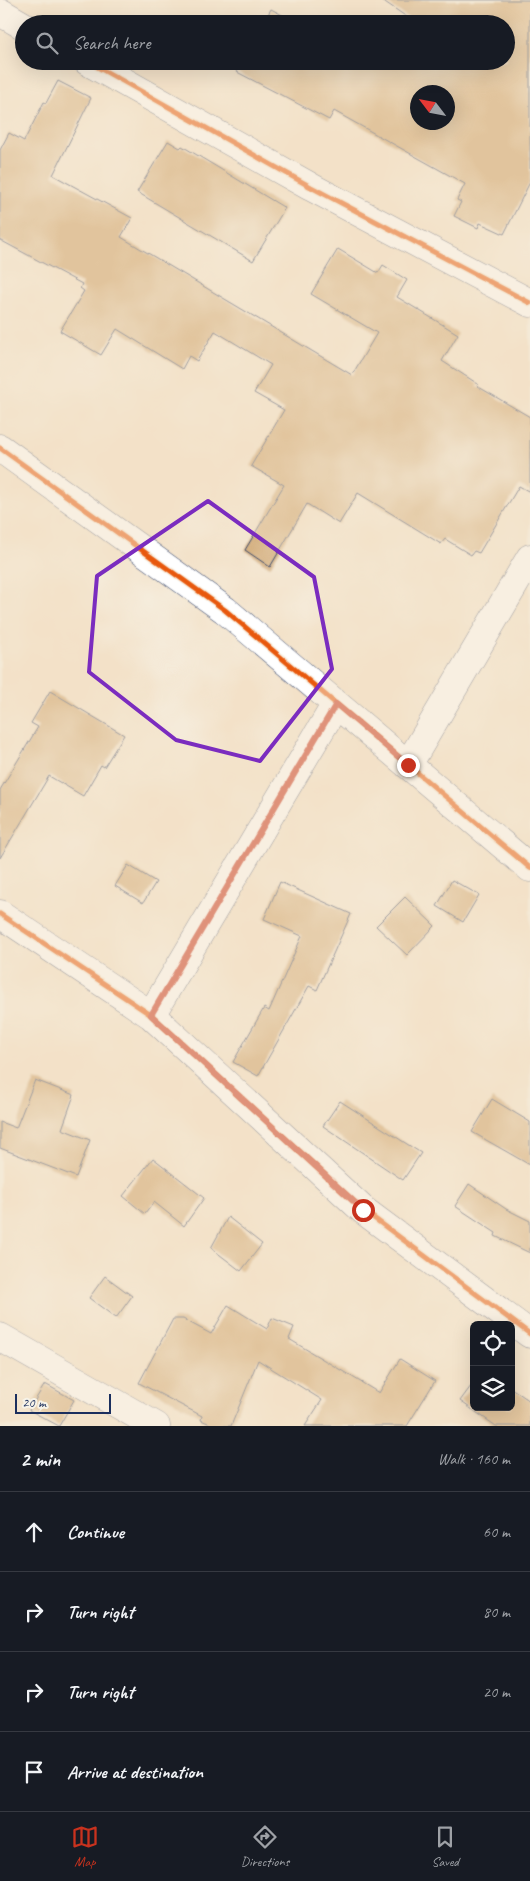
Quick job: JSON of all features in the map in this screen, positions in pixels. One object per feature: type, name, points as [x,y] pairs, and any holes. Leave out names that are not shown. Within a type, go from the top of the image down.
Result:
[{"type":"street","points":[[0,12],[15,21]]},
{"type":"street","points":[[103,70],[311,187],[530,303]]},
{"type":"street","points":[[0,448],[225,610],[530,868]]},
{"type":"street","points":[[408,765],[530,558]]},
{"type":"street","points":[[151,1015],[336,704]]},
{"type":"street","points":[[0,914],[151,1015],[363,1210],[530,1334]]},
{"type":"street","points":[[0,1337],[156,1426]]},
{"type":"highlighted area","points":[[208,501],[314,577],[332,669],[260,761],[176,740],[89,672],[97,576]]},
{"type":"building","points":[[382,0],[530,0],[530,182],[504,234],[480,223],[478,228],[454,216],[461,202],[457,200],[465,184],[334,111],[329,120],[237,72],[238,70],[515,70],[515,15],[404,15]]},
{"type":"building","points":[[271,9],[282,15],[268,15]]},
{"type":"building","points":[[58,81],[91,98],[53,175],[132,218],[121,237],[352,375],[377,333],[311,294],[338,249],[378,273],[383,265],[407,280],[397,297],[458,334],[442,361],[478,384],[477,386],[530,417],[530,492],[519,486],[479,553],[474,551],[471,555],[445,539],[441,544],[358,493],[339,524],[307,504],[270,567],[245,550],[284,485],[251,466],[284,410],[254,393],[271,365],[215,331],[197,361],[189,356],[182,369],[117,329],[101,355],[60,331],[84,291],[80,288],[82,284],[0,240],[0,150],[9,133],[24,141],[44,102],[46,103]]},
{"type":"building","points":[[168,141],[180,148],[182,146],[285,208],[253,261],[137,192]]},
{"type":"building","points":[[50,691],[124,735],[104,767],[101,765],[83,796],[49,776],[0,858],[0,790],[38,727],[31,723]]},
{"type":"building","points":[[128,865],[156,882],[143,903],[115,886]]},
{"type":"building","points":[[452,880],[479,895],[463,922],[437,906]]},
{"type":"building","points":[[280,882],[351,914],[317,990],[309,986],[258,1076],[233,1062],[264,1008],[269,1011],[302,936],[264,919]]},
{"type":"building","points":[[405,897],[435,926],[407,955],[376,926]]},
{"type":"building","points":[[35,1080],[74,1095],[62,1129],[90,1140],[76,1177],[0,1148],[0,1122],[16,1128]]},
{"type":"building","points":[[492,1099],[530,1122],[530,1165],[472,1132]]},
{"type":"building","points":[[340,1101],[421,1153],[403,1180],[323,1126]]},
{"type":"building","points":[[153,1158],[204,1198],[184,1226],[154,1202],[145,1214],[123,1196]]},
{"type":"building","points":[[469,1184],[506,1209],[530,1221],[530,1253],[495,1236],[496,1233],[455,1206]]},
{"type":"building","points":[[228,1217],[262,1244],[241,1271],[211,1248]]},
{"type":"building","points":[[105,1276],[132,1296],[116,1318],[89,1298]]},
{"type":"building","points":[[228,1305],[267,1329],[272,1318],[294,1327],[289,1339],[379,1393],[400,1359],[435,1381],[407,1426],[305,1426],[322,1400],[258,1360],[231,1426],[215,1426],[201,1420],[202,1416],[139,1383],[173,1319],[183,1319],[211,1334]]},
{"type":"building","points":[[45,1384],[74,1400],[59,1426],[29,1410]]},
{"type":"building","points":[[470,1387],[470,1408],[460,1401]]},
{"type":"building","points":[[515,1391],[530,1401],[530,1426],[496,1426],[474,1411],[515,1411]]},
{"type":"cycle path","points":[[103,70],[311,187],[530,303]]},
{"type":"cycle path","points":[[0,448],[225,610],[530,868]]},
{"type":"cycle path","points":[[0,914],[151,1015],[363,1210],[530,1334]]},
{"type":"route","points":[[363,1210],[151,1015],[336,704],[408,765]]}]
